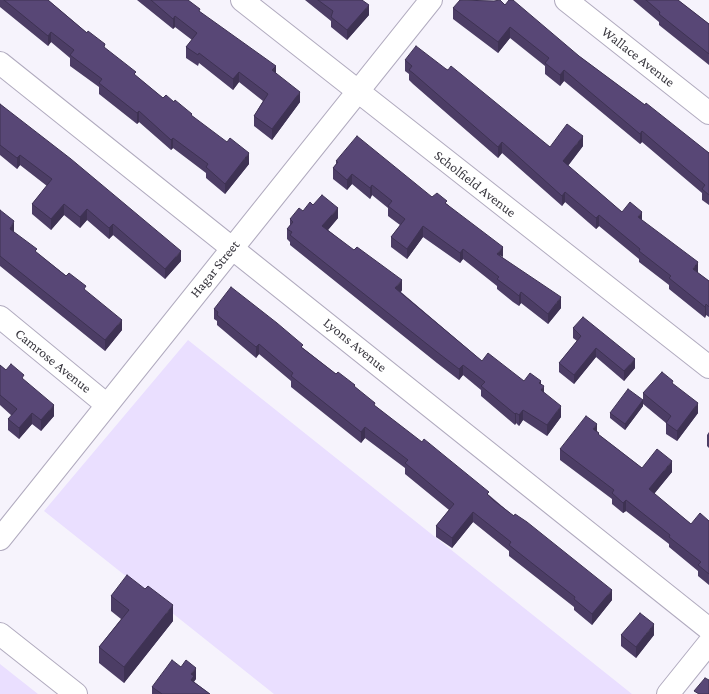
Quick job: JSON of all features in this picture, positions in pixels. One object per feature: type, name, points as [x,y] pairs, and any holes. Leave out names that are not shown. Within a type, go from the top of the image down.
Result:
[{"type":"street","name":"Scholfield Avenue","points":[[242,0],[709,367]]},
{"type":"street","name":"Hagar Street","points":[[0,539],[431,0]]},
{"type":"street","name":"Wallace Avenue","points":[[566,0],[709,113]]},
{"type":"street","name":"Lyons Avenue","points":[[0,63],[709,628]]},
{"type":"street","name":"Camrose Avenue","points":[[0,317],[107,405]]},
{"type":"street","points":[[0,634],[76,694]]},
{"type":"street","points":[[668,694],[709,643]]},
{"type":"shaded area","points":[[188,340],[632,694],[274,694],[44,511]]},
{"type":"shaded area","points":[[0,664],[38,694],[0,694]]},
{"type":"building","points":[[4,0],[48,0],[87,33],[88,31],[105,44],[104,47],[136,72],[134,74],[163,98],[166,95],[174,102],[175,100],[191,115],[227,142],[230,138],[249,153],[225,184],[206,167],[208,164],[173,138],[171,140],[139,111],[137,113],[99,83],[102,79],[70,55],[74,50],[51,32],[48,36]]},
{"type":"building","points":[[151,0],[188,0],[200,9],[199,11],[276,66],[272,70],[300,92],[272,129],[254,116],[268,94],[239,72],[233,79],[199,53],[198,55],[186,47],[197,33],[175,16],[173,19]]},
{"type":"building","points":[[318,0],[362,0],[369,5],[347,30],[331,17],[333,11]]},
{"type":"building","points":[[460,0],[500,0],[505,5],[509,0],[513,0],[579,56],[645,105],[646,103],[709,153],[709,195],[702,189],[705,185],[642,131],[640,134],[564,70],[560,75],[545,63],[549,58],[510,27],[498,42],[453,8]]},
{"type":"building","points":[[646,0],[678,0],[709,24],[709,54],[659,14],[660,12]]},
{"type":"building","points":[[416,46],[446,69],[448,70],[451,66],[550,147],[567,124],[583,136],[563,161],[622,212],[630,202],[642,212],[638,217],[698,262],[693,269],[709,281],[709,307],[706,304],[705,307],[669,278],[671,276],[639,251],[640,249],[599,215],[596,218],[565,192],[562,196],[502,142],[498,147],[409,70],[412,66],[405,60]]},
{"type":"building","points":[[0,104],[71,159],[181,251],[165,269],[113,224],[109,228],[87,209],[80,217],[64,204],[51,219],[32,204],[52,179],[20,155],[17,158],[0,145]]},
{"type":"building","points":[[357,136],[432,197],[437,193],[447,201],[445,203],[503,247],[497,254],[561,297],[548,314],[521,292],[519,296],[497,279],[499,277],[463,249],[460,253],[423,226],[407,249],[391,237],[405,219],[388,206],[392,201],[372,185],[370,188],[352,174],[347,180],[333,168],[338,162],[336,161]]},
{"type":"building","points":[[322,195],[338,208],[322,226],[354,250],[357,247],[402,280],[395,288],[482,361],[488,353],[524,381],[530,373],[541,381],[539,383],[544,386],[541,390],[561,406],[547,425],[523,410],[519,415],[515,414],[481,386],[485,382],[463,365],[459,369],[290,235],[292,232],[287,229],[293,222],[290,219],[299,208],[303,211],[310,202],[313,205]]},
{"type":"building","points":[[0,210],[14,221],[10,229],[37,249],[35,251],[66,276],[69,273],[86,286],[84,289],[122,320],[105,340],[0,256]]},
{"type":"building","points":[[231,287],[303,345],[301,347],[336,374],[338,372],[355,385],[375,403],[374,405],[422,442],[424,439],[489,492],[487,494],[493,500],[514,516],[515,514],[527,522],[612,590],[592,614],[574,599],[575,597],[509,545],[511,542],[473,512],[452,538],[436,526],[454,504],[405,463],[408,460],[365,427],[361,432],[291,376],[293,373],[259,344],[256,347],[217,315],[218,312],[214,309]]},
{"type":"building","points":[[583,317],[635,359],[624,371],[596,348],[574,375],[559,363],[581,336],[573,328]]},
{"type":"building","points":[[11,364],[24,375],[22,378],[54,405],[41,420],[32,413],[19,428],[8,419],[17,409],[0,395],[0,365],[6,370]]},
{"type":"building","points":[[662,372],[673,381],[672,383],[698,403],[677,431],[666,423],[671,416],[643,393]]},
{"type":"building","points":[[628,389],[643,400],[625,424],[610,413]]},
{"type":"building","points":[[586,416],[597,424],[593,429],[598,434],[642,468],[657,449],[672,461],[649,489],[691,524],[700,513],[709,521],[709,574],[698,565],[701,562],[669,537],[670,535],[626,500],[623,503],[612,493],[614,490],[560,449]]},
{"type":"building","points":[[127,575],[145,589],[148,586],[173,605],[124,667],[99,647],[129,610],[111,596]]},
{"type":"building","points":[[640,613],[654,624],[636,647],[621,635]]},
{"type":"building","points":[[172,660],[181,667],[186,660],[196,668],[191,674],[194,676],[191,680],[210,694],[162,694],[152,687]]},
{"type":"building","points":[[705,678],[709,680],[709,694],[699,694],[694,691]]}]
